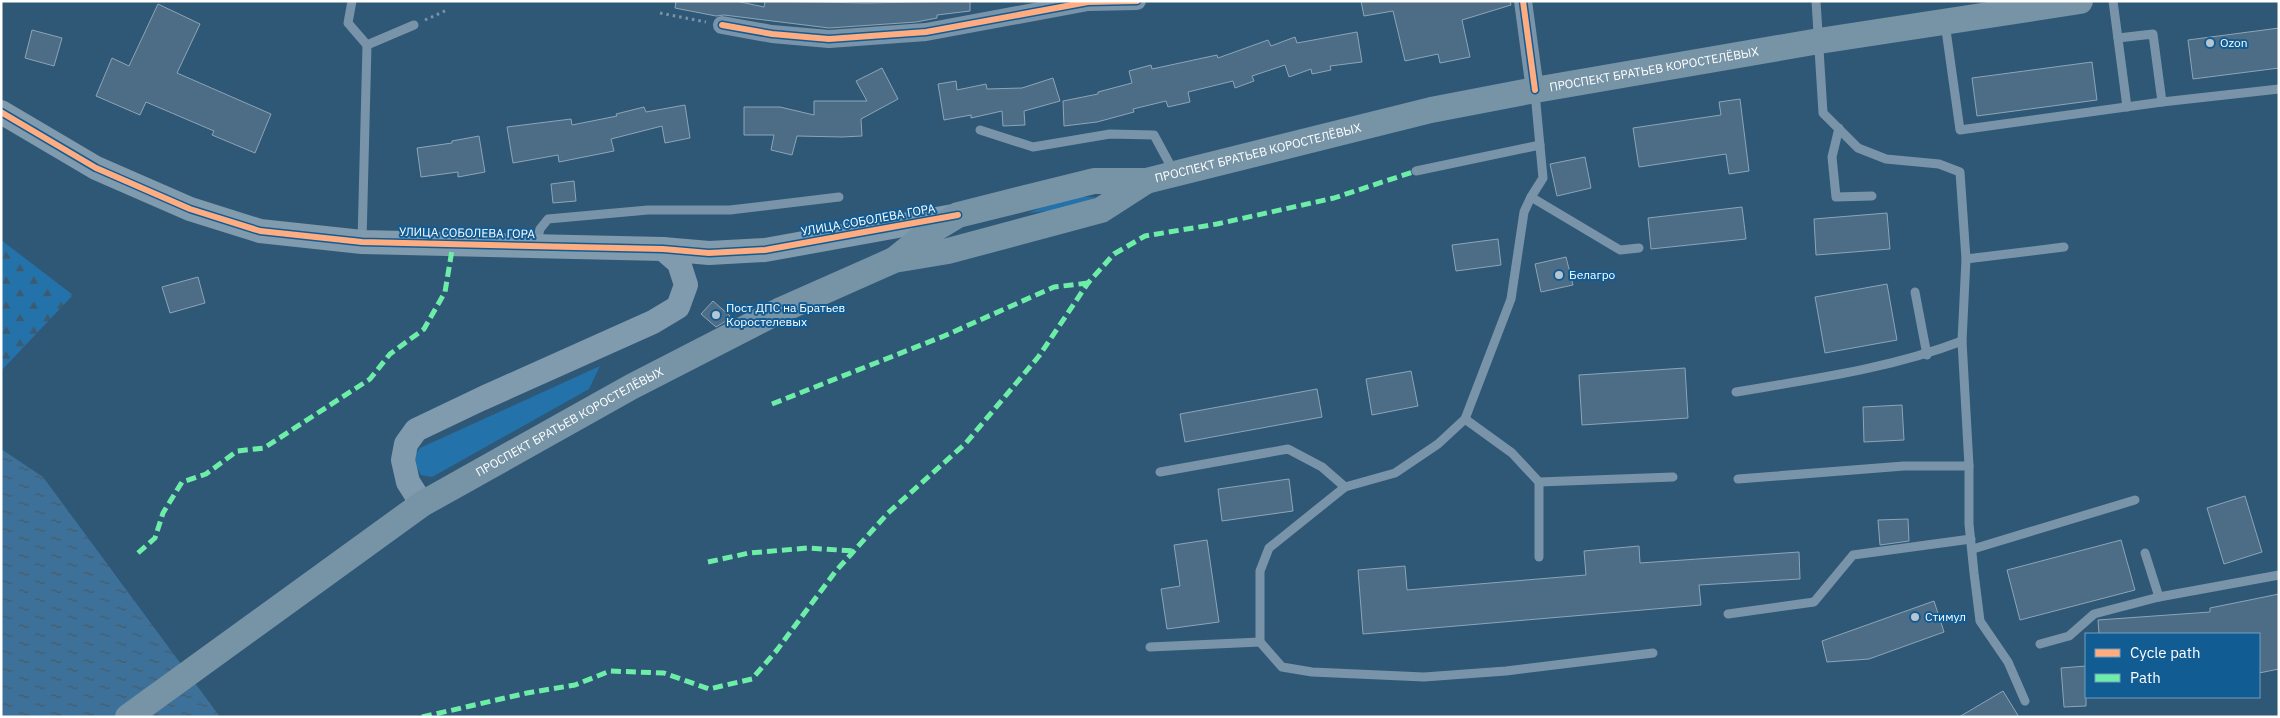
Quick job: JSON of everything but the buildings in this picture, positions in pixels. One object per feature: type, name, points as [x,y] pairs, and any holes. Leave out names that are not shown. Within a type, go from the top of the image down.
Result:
[{"type":"main road","name":"ПРОСПЕКТ БРАТЬЕВ КОРОСТЕЛЁВЫХ","points":[[894,260],[925,235],[958,215],[1094,182],[1146,181],[1431,110],[1535,90],[1819,41],[2080,1]]},
{"type":"main road","name":"ПРОСПЕКТ БРАТЬЕВ КОРОСТЕЛЁВЫХ","points":[[128,717],[422,504],[631,387],[779,311],[894,260],[948,251],[1101,210],[1146,181]]},
{"type":"street","points":[[722,25],[772,34],[829,39],[926,32],[1088,1],[1137,1]]},
{"type":"street","points":[[1523,1],[1535,90]]},
{"type":"street","name":"УЛИЦА СОБОЛЕВА ГОРА","points":[[1,112],[96,168],[190,209],[260,231],[362,242],[663,249],[709,253],[765,250],[958,215]]},
{"type":"street","points":[[422,504],[408,482],[403,460],[406,444],[416,430],[653,322],[678,307],[686,285],[679,263],[663,249]]},
{"type":"lane","points":[[352,1],[348,23],[367,45],[362,242]]},
{"type":"lane","points":[[1816,1],[1823,113],[1858,148],[1886,159],[1939,164],[1960,172],[1966,259],[1962,341],[1969,466],[1969,524],[1980,621],[2008,662],[2025,701]]},
{"type":"lane","points":[[2113,1],[2128,107]]},
{"type":"lane","points":[[1945,22],[1960,130],[2162,102],[2279,89]]},
{"type":"lane","points":[[367,45],[414,25]]},
{"type":"lane","points":[[2118,38],[2153,34],[2162,102]]},
{"type":"lane","points":[[1535,90],[1543,178],[1524,212],[1511,299],[1465,419],[1438,444],[1395,473],[1345,487],[1269,548],[1260,572],[1260,642],[1282,667],[1312,672],[1415,676],[1506,671],[1653,653]]},
{"type":"lane","points":[[1838,128],[1832,157],[1836,198],[1872,196]]},
{"type":"lane","points":[[980,130],[1033,147],[1110,134],[1154,135],[1175,174]]},
{"type":"lane","points":[[1416,171],[1540,145]]},
{"type":"lane","points":[[536,246],[540,229],[548,220],[648,210],[730,210],[839,197]]},
{"type":"lane","points":[[1531,197],[1620,250],[1639,248]]},
{"type":"lane","points":[[1966,259],[2064,247]]},
{"type":"lane","points":[[1915,292],[1927,355]]},
{"type":"lane","points":[[1736,392],[1886,366],[1927,355],[1962,341]]},
{"type":"lane","points":[[1465,419],[1512,453],[1539,482],[1539,557]]},
{"type":"lane","points":[[1160,472],[1288,449],[1322,467],[1345,487]]},
{"type":"lane","points":[[1738,479],[1904,466],[1969,466]]},
{"type":"lane","points":[[1539,482],[1672,477]]},
{"type":"lane","points":[[1973,549],[2135,500]]},
{"type":"lane","points":[[1728,614],[1814,602],[1853,555],[1971,539]]},
{"type":"lane","points":[[2145,553],[2159,596]]},
{"type":"lane","points":[[2040,644],[2069,636],[2094,614],[2159,596],[2279,574]]},
{"type":"lane","points":[[1150,647],[1260,642]]},
{"type":"path","points":[[414,25],[447,10]]},
{"type":"path","points":[[660,13],[722,25]]},
{"type":"green space","points":[[1066,197],[1096,197],[1067,209],[1028,213]]},
{"type":"green space","points":[[1,240],[73,295],[1,371]]},
{"type":"green space","points":[[600,366],[589,389],[432,477],[421,475],[415,462],[420,448]]},
{"type":"water","points":[[1,449],[43,477],[220,717],[1,717]]},
{"type":"marked path","points":[[422,717],[527,693],[575,685],[610,671],[664,673],[709,689],[752,679],[777,650],[835,572],[888,513],[966,443],[1039,356],[1088,283],[1114,254],[1145,236],[1217,224],[1334,198],[1416,171]]},
{"type":"marked path","points":[[138,553],[155,538],[163,513],[182,482],[206,474],[237,451],[264,448],[370,379],[390,354],[424,329],[445,292],[453,244]]},
{"type":"marked path","points":[[772,404],[944,336],[1054,287],[1088,283]]},
{"type":"marked path","points":[[708,562],[749,553],[808,548],[854,551]]},
{"type":"cycle path","points":[[722,25],[772,34],[829,39],[926,32],[1088,2],[1137,1]]},
{"type":"cycle path","points":[[1523,1],[1535,90]]},
{"type":"cycle path","points":[[1,112],[96,168],[190,209],[260,231],[362,242],[663,249],[709,253],[765,250],[958,215]]},
{"type":"place","name":"Ozon","points":[[2210,43]]},
{"type":"place","name":"Белагро","points":[[1559,275]]},
{"type":"place","name":"Пост ДПС на Братьев Коростелевых","points":[[716,315]]},
{"type":"place","name":"Стимул","points":[[1915,617]]}]
